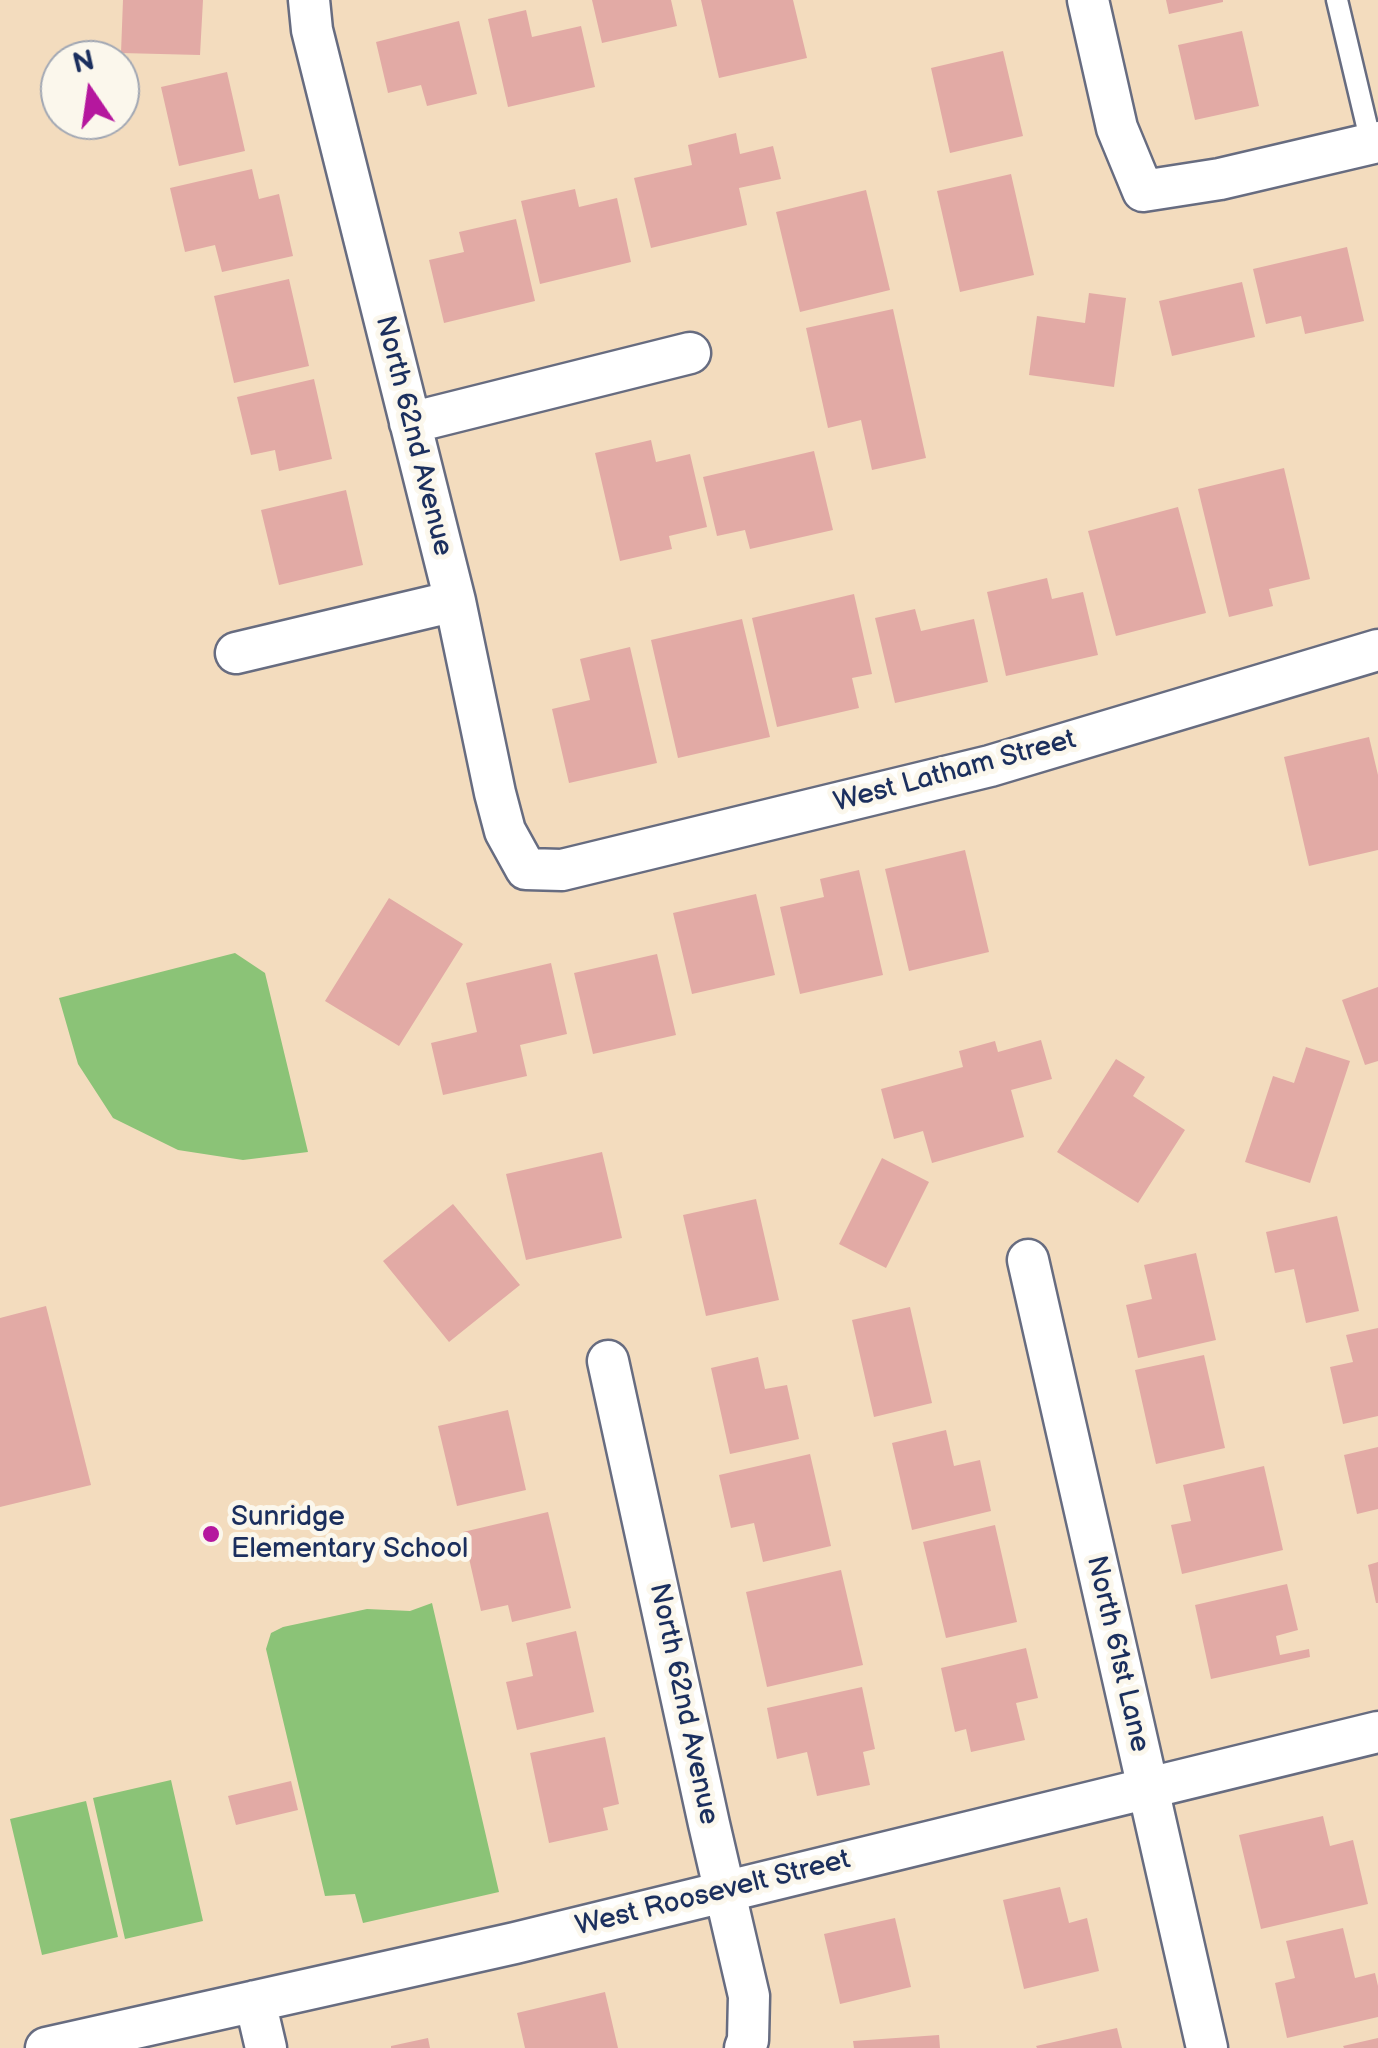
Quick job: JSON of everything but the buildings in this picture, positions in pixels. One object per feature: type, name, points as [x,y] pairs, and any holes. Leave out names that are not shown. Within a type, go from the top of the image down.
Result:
[{"type":"street","name":"North 62nd Avenue","points":[[309,0],[312,30],[455,601],[495,793],[506,831],[526,869]]},
{"type":"street","points":[[1088,0],[1117,128],[1143,191],[1220,180],[1374,142]]},
{"type":"street","points":[[410,423],[690,353]]},
{"type":"street","points":[[236,653],[455,601]]},
{"type":"street","name":"West Latham Street","points":[[526,869],[562,870],[990,766],[1378,650]]},
{"type":"street","name":"North 61st Lane","points":[[1028,1260],[1207,2048]]},
{"type":"street","name":"North 62nd Avenue","points":[[608,1361],[749,1996],[745,2048]]},
{"type":"street","name":"West Roosevelt Street","points":[[46,2048],[515,1943],[1378,1732]]},
{"type":"street","points":[[256,2001],[266,2048]]},
{"type":"lane","points":[[1336,0],[1374,142]]},
{"type":"green space","points":[[235,953],[265,973],[308,1152],[243,1160],[178,1150],[113,1118],[78,1064],[59,998]]},
{"type":"green space","points":[[432,1603],[499,1892],[363,1923],[355,1894],[325,1896],[266,1649],[271,1633],[283,1627],[367,1609],[410,1611]]},
{"type":"green space","points":[[171,1780],[203,1921],[125,1939],[93,1798]]},
{"type":"green space","points":[[86,1801],[118,1937],[42,1955],[10,1819]]},
{"type":"place","name":"Sunridge Elementary School","points":[[211,1534]]}]
